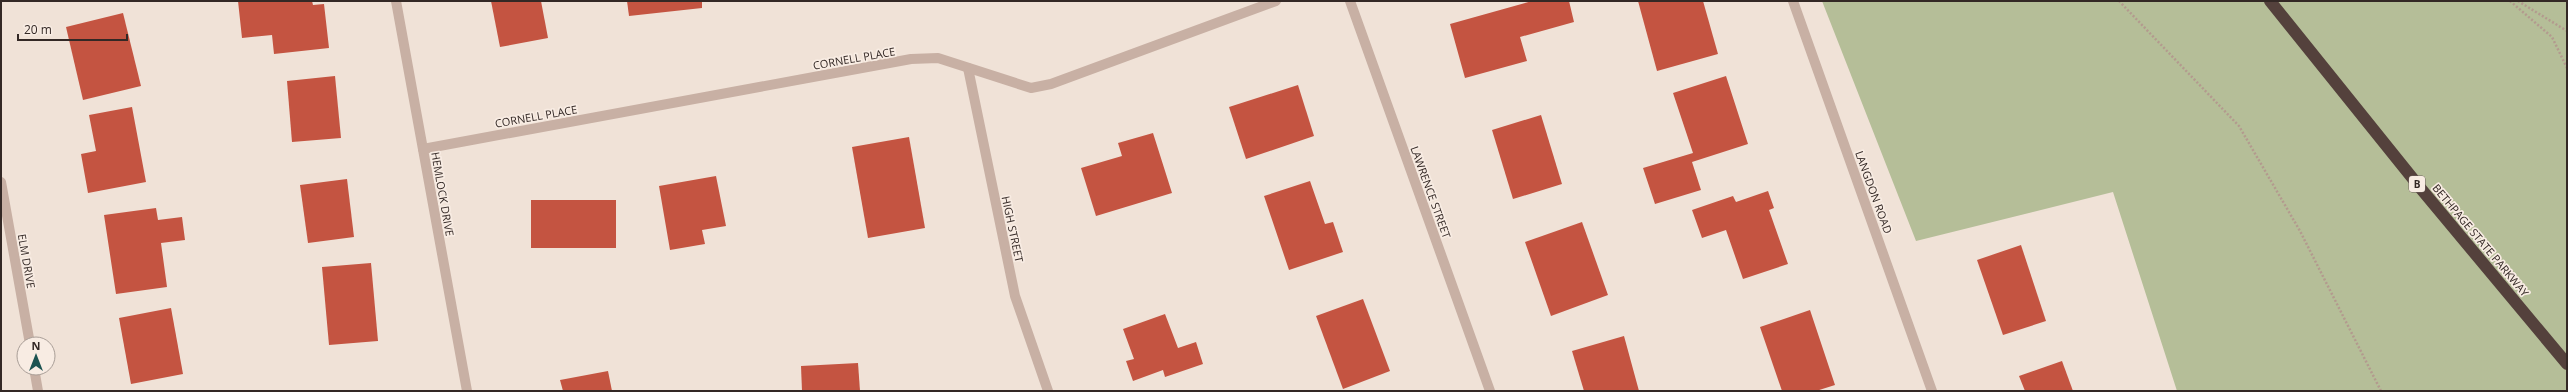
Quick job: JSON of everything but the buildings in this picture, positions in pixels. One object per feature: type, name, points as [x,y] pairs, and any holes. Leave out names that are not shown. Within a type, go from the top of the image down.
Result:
[{"type":"highway","name":"BETHPAGE STATE PARKWAY","points":[[2270,1],[2422,190],[2567,364]]},
{"type":"street","name":"HEMLOCK DRIVE","points":[[396,1],[467,391]]},
{"type":"street","name":"CORNELL PLACE","points":[[423,149],[911,59],[938,58],[1031,88],[1051,84],[1276,1]]},
{"type":"street","name":"LAWRENCE STREET","points":[[1350,1],[1490,391]]},
{"type":"street","name":"LANGDON ROAD","points":[[1793,1],[1932,391]]},
{"type":"street","name":"HIGH STREET","points":[[968,68],[1015,296],[1048,391]]},
{"type":"street","name":"ELM DRIVE","points":[[1,182],[29,336]]},
{"type":"street","points":[[35,376],[38,391]]},
{"type":"path","points":[[2119,1],[2239,126],[2300,231],[2381,391]]},
{"type":"path","points":[[2510,1],[2552,37],[2567,68]]},
{"type":"path","points":[[2518,1],[2567,31]]},
{"type":"green space","points":[[1822,1],[2567,1],[2567,391],[2177,391],[2113,192],[1916,241]]}]
